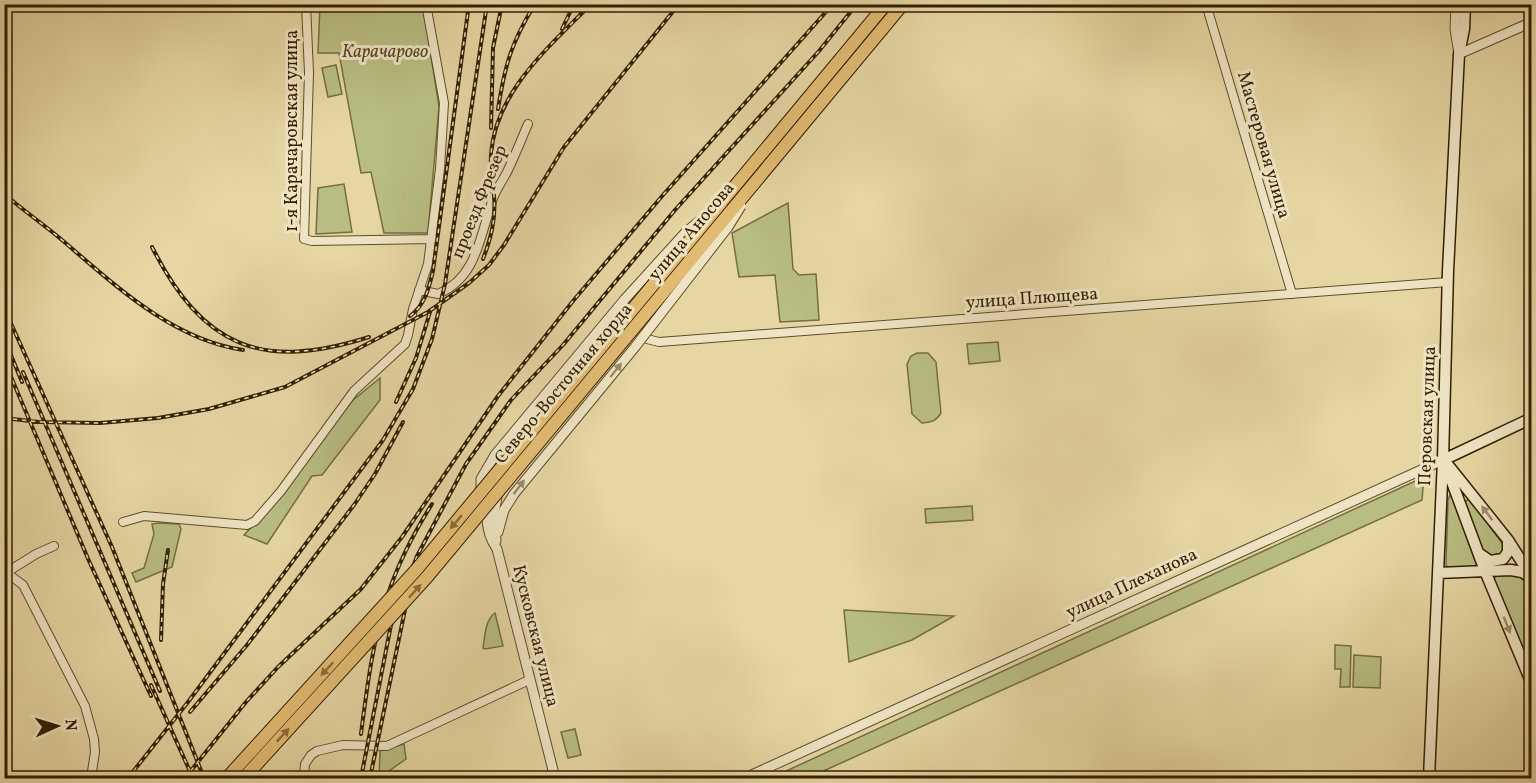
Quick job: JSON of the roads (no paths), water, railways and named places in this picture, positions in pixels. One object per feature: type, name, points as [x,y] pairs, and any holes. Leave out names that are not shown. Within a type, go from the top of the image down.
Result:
[{"type":"main road","name":"Северо-Восточная хорда","points":[[227,778],[417,569],[888,4]]},
{"type":"main road","name":"Северо-Восточная хорда","points":[[244,778],[434,570],[903,4]]},
{"type":"main road","name":"Перовская улица","points":[[1429,778],[1443,460],[1448,282],[1460,54],[1465,4]]},
{"type":"main road","name":"улица Плеханова","points":[[1443,460],[1532,418]]},
{"type":"main road","points":[[1443,460],[1508,540],[1532,579]]},
{"type":"main road","points":[[1443,460],[1485,571],[1532,684]]},
{"type":"main road","points":[[1478,551],[1486,559],[1499,561],[1508,552],[1508,540]]},
{"type":"main road","points":[[1438,573],[1517,571],[1526,573],[1532,579]]},
{"type":"street","name":"1-я Карачаровская улица","points":[[306,4],[309,73],[304,239],[312,241],[433,239]]},
{"type":"street","points":[[123,522],[144,516],[247,525],[255,521],[354,392],[405,344],[413,309],[428,264],[441,169],[444,103],[426,4]]},
{"type":"street","name":"улица Аносова","points":[[496,545],[494,513],[499,490],[503,483],[888,4]]},
{"type":"street","name":"улица Аносова","points":[[488,502],[497,478],[903,4]]},
{"type":"street","name":"Мастеровая улица","points":[[1206,4],[1292,294]]},
{"type":"street","name":"Перовская улица","points":[[1456,4],[1455,29],[1460,54]]},
{"type":"street","points":[[1460,54],[1532,22]]},
{"type":"street","name":"проезд Фрезер","points":[[419,290],[438,294],[457,283],[467,272],[475,258],[494,196],[508,171],[528,124]]},
{"type":"street","points":[[496,545],[507,505],[635,347],[728,227],[754,184]]},
{"type":"street","points":[[487,524],[482,511],[482,479],[495,455],[625,299],[677,241],[721,202]]},
{"type":"street","name":"улица Плющева","points":[[630,324],[647,339],[659,342],[1448,282]]},
{"type":"street","name":"улица Плеханова","points":[[745,778],[1443,460]]},
{"type":"street","name":"Кусковская улица","points":[[488,502],[487,524],[490,537],[496,545],[555,778]]},
{"type":"street","points":[[54,546],[5,572],[23,585],[85,706],[92,726],[94,745],[91,778]]},
{"type":"street","points":[[304,778],[305,764],[317,751],[343,745],[387,746],[529,680]]},
{"type":"railway","points":[[410,316],[423,301],[433,271],[469,4]]},
{"type":"railway","points":[[128,778],[188,702],[383,440],[413,389],[432,339],[445,284],[487,4]]},
{"type":"railway","points":[[491,128],[493,48],[502,4]]},
{"type":"railway","points":[[498,109],[510,55],[535,4]]},
{"type":"railway","points":[[562,29],[574,4]]},
{"type":"railway","points":[[483,259],[494,221],[491,155],[502,111],[527,72],[591,4]]},
{"type":"railway","points":[[4,418],[39,422],[100,423],[158,418],[209,409],[285,387],[428,312],[469,283],[489,265],[504,245],[564,147],[679,4]]},
{"type":"railway","points":[[185,778],[246,702],[278,667],[361,589],[402,537],[498,396],[573,301],[663,195],[833,4]]},
{"type":"railway","points":[[361,778],[391,625],[417,556],[466,464],[511,400],[563,345],[675,210],[819,51],[857,4]]},
{"type":"railway","points":[[4,194],[145,308],[192,334],[217,344],[243,350]]},
{"type":"railway","points":[[152,247],[172,281],[192,308],[215,329],[240,343],[267,350],[297,351],[331,347],[369,337]]},
{"type":"railway","points":[[4,308],[112,547],[204,778]]},
{"type":"railway","points":[[396,402],[416,358],[430,312]]},
{"type":"railway","points":[[4,338],[22,382]]},
{"type":"railway","points":[[9,372],[89,561],[151,696]]},
{"type":"railway","points":[[23,372],[160,691]]},
{"type":"railway","points":[[190,712],[247,645],[354,505],[375,474],[403,422]]},
{"type":"railway","points":[[361,734],[374,646],[388,594],[407,548],[432,504]]},
{"type":"railway","points":[[161,640],[163,584],[168,550]]},
{"type":"railway","points":[[370,778],[406,605]]},
{"type":"railway","points":[[151,685],[193,778]]},
{"type":"park label","name":"Карачарово","points":[[385,52]]}]
